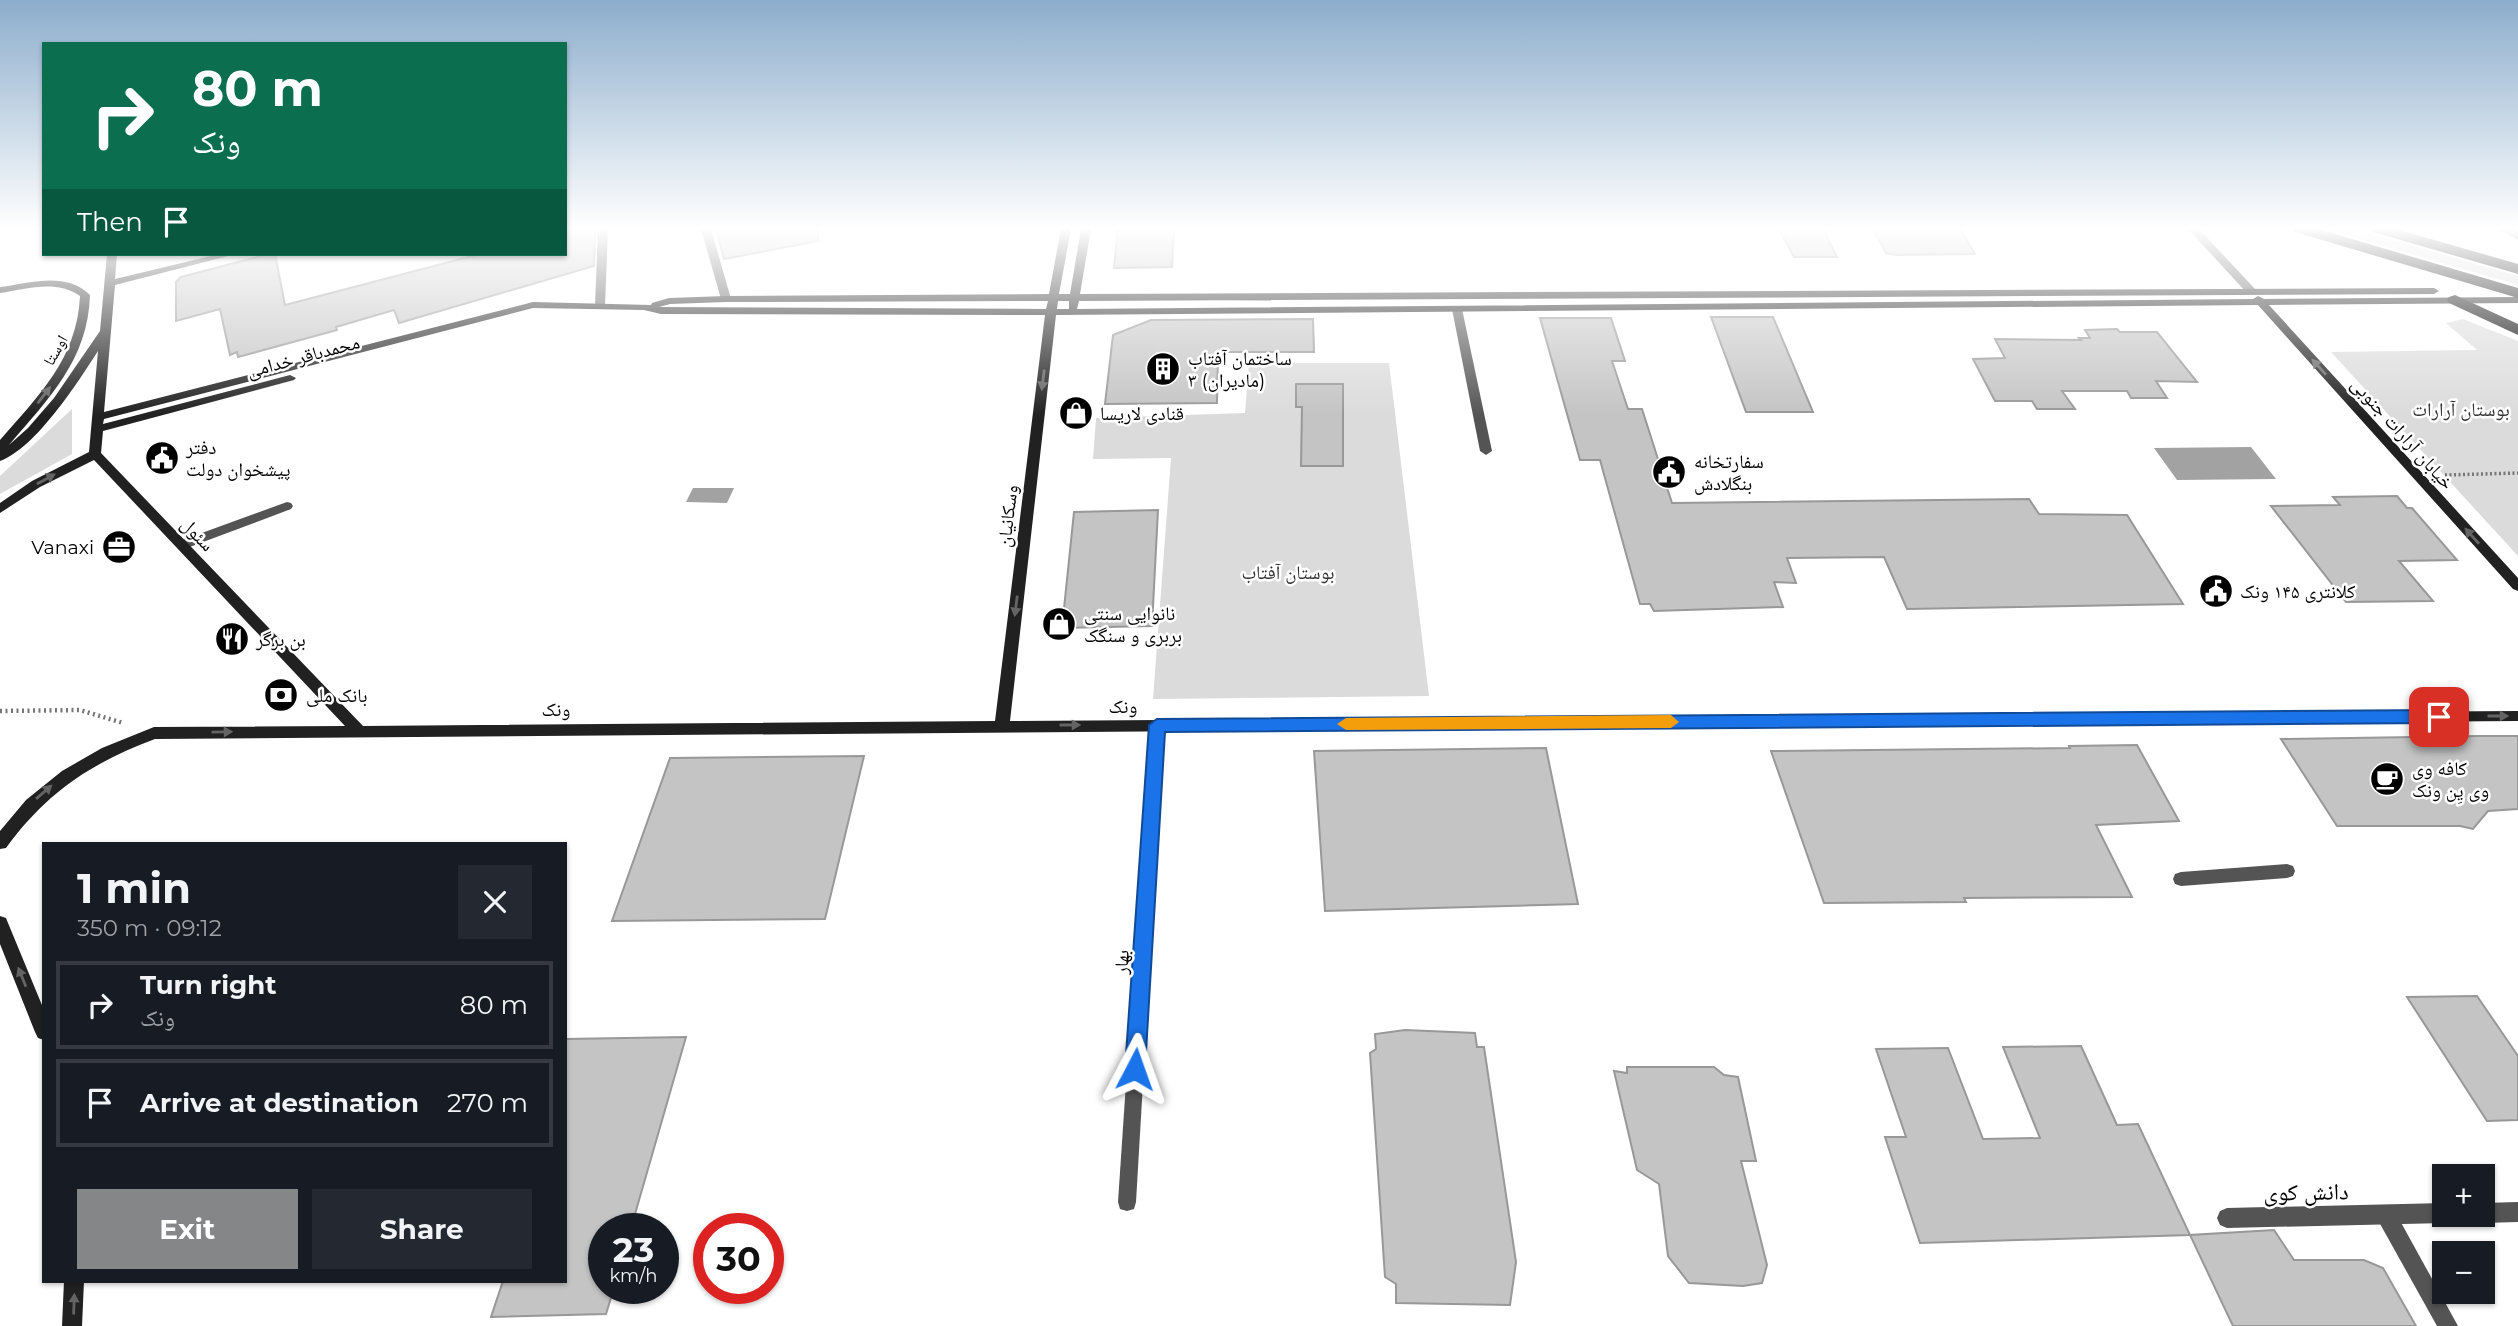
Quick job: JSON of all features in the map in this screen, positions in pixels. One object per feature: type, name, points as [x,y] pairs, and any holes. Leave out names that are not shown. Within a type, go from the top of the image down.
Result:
[{"type":"highway","points":[[2449,295],[2518,330]]},
{"type":"main road","name":"اوستا","points":[[0,447],[60,374],[80,340],[86,313],[85,295],[79,291]]},
{"type":"main road","points":[[0,509],[36,484],[95,454],[109,291]]},
{"type":"main road","name":"وسکانیان","points":[[1002,725],[1055,291]]},
{"type":"main road","points":[[1072,312],[1075,291]]},
{"type":"main road","name":"محمدباقر خدامی","points":[[98,423],[559,306],[644,307],[661,311],[956,312],[1052,305],[1074,299],[2251,291],[2449,295]]},
{"type":"main road","name":"خیابان آرارات جنوبی","points":[[2251,291],[2518,586]]},
{"type":"main road","points":[[2449,295],[2474,291]]},
{"type":"main road","points":[[2480,291],[2490,300]]},
{"type":"main road","points":[[2496,291],[2518,292]]},
{"type":"main road","name":"محمدباقر خدامی","points":[[644,307],[669,301],[726,299],[961,299],[1052,305],[1072,312],[2261,303],[2449,295]]},
{"type":"main road","points":[[2449,295],[2518,300]]},
{"type":"main road","points":[[1345,310],[1346,297]]},
{"type":"main road","points":[[956,312],[961,299]]},
{"type":"main road","points":[[0,457],[37,427],[55,408],[106,331]]},
{"type":"main road","name":"سئول","points":[[95,454],[358,730]]},
{"type":"main road","name":"ونک","points":[[0,843],[18,816],[79,766],[116,746],[154,733],[2518,716]]},
{"type":"main road","points":[[0,923],[42,1027]]},
{"type":"main road","points":[[72,1326],[74,1283]]},
{"type":"street","points":[[600,306],[601,291]]},
{"type":"street","points":[[724,291],[726,299]]},
{"type":"street","points":[[1457,309],[1486,451]]},
{"type":"street","points":[[183,545],[287,506]]},
{"type":"street","name":"بهار","points":[[1127,1202],[1157,725]]},
{"type":"street","points":[[2181,879],[2287,870]]},
{"type":"street","points":[[2495,1213],[2518,1212]]},
{"type":"street","name":"دانش کوی","points":[[2227,1218],[2432,1213]]},
{"type":"street","points":[[2386,1214],[2448,1326]]},
{"type":"path","points":[[2418,475],[2518,473]]},
{"type":"path","points":[[0,711],[80,710],[154,733]]},
{"type":"green space","name":"بوستان آرارات","points":[[2463,319],[2518,341],[2518,556],[2331,352],[2477,350],[2446,323]]},
{"type":"green space","name":"بوستان آفتاب","points":[[1249,363],[1389,363],[1429,696],[1153,699],[1171,458],[1093,459],[1096,418],[1245,413]]},
{"type":"green space","points":[[72,409],[72,454],[0,494],[0,476]]},
{"type":"shaded area","points":[[2251,447],[2276,479],[2177,480],[2154,448]]},
{"type":"shaded area","points":[[693,488],[734,488],[727,503],[686,502]]},
{"type":"building","points":[[176,291],[282,291],[285,305],[339,291],[509,291],[399,323],[394,310],[336,327],[337,330],[238,357],[237,352],[230,355],[220,309],[176,321]]},
{"type":"building","points":[[1711,317],[1773,317],[1813,412],[1746,412]]},
{"type":"building","points":[[1540,318],[1611,318],[1625,361],[1612,361],[1628,409],[1642,409],[1672,503],[2029,499],[2039,514],[2127,515],[2183,604],[1907,609],[1884,557],[1787,558],[1796,583],[1774,582],[1783,607],[1654,611],[1650,604],[1640,604],[1600,460],[1580,460]]},
{"type":"building","name":"ساختمان آفتاب ۳ (مادیران)","points":[[1313,319],[1314,352],[1218,352],[1217,403],[1105,404],[1113,335],[1151,320]]},
{"type":"building","points":[[2117,329],[2120,332],[2157,332],[2197,382],[2156,381],[2167,398],[2131,398],[2127,391],[2062,391],[2075,409],[2037,409],[2032,401],[1995,401],[1973,359],[2005,358],[1995,339],[2081,340],[2079,338],[2090,338],[2085,330]]},
{"type":"building","points":[[1296,384],[1343,384],[1343,466],[1301,466],[1302,407],[1296,407]]},
{"type":"building","points":[[2397,496],[2407,508],[2412,508],[2457,560],[2399,561],[2433,601],[2346,602],[2271,506],[2340,505],[2333,497]]},
{"type":"building","points":[[1158,510],[1152,626],[1062,628],[1074,512]]},
{"type":"building","points":[[2518,736],[2518,809],[2488,811],[2473,829],[2460,826],[2337,826],[2281,739]]},
{"type":"building","points":[[2137,745],[2179,821],[2096,825],[2132,897],[1964,898],[1966,902],[1824,903],[1771,751],[2070,748],[2069,746]]},
{"type":"building","points":[[1546,748],[1578,904],[1325,911],[1314,751]]},
{"type":"building","points":[[864,756],[825,919],[612,921],[670,758]]},
{"type":"building","points":[[2477,996],[2518,1056],[2518,1120],[2487,1121],[2407,997]]},
{"type":"building","points":[[1405,1030],[1475,1033],[1477,1047],[1484,1047],[1516,1262],[1510,1305],[1396,1303],[1396,1284],[1385,1277],[1370,1053],[1376,1049],[1375,1034]]},
{"type":"building","points":[[686,1037],[635,1213],[588,1213],[588,1304],[609,1304],[606,1314],[491,1317],[502,1283],[567,1283],[567,1039]]},
{"type":"building","points":[[2081,1046],[2117,1125],[2138,1124],[2190,1235],[1920,1243],[1885,1137],[1906,1137],[1876,1049],[1948,1048],[1983,1139],[2040,1138],[2003,1047]]},
{"type":"building","points":[[1627,1067],[1714,1067],[1724,1075],[1738,1077],[1756,1161],[1741,1161],[1767,1265],[1762,1283],[1743,1286],[1689,1283],[1668,1256],[1659,1184],[1637,1170],[1614,1071],[1627,1073]]},
{"type":"building","points":[[2274,1230],[2294,1260],[2364,1260],[2383,1268],[2416,1326],[2233,1326],[2190,1235]]},
{"type":"slow traffic","points":[[1346,724],[1671,722]]},
{"type":"place","name":"ساختمان آفتاب ۳ (مادیران)","points":[[1163,369]]},
{"type":"place","name":"قنادی لاریسا","points":[[1076,413]]},
{"type":"place","name":"دفتر پیشخوان دولت","points":[[162,458]]},
{"type":"place","name":"سفارتخانه بنگلادش","points":[[1669,472]]},
{"type":"place","name":"Vanaxi","points":[[119,547]]},
{"type":"place","name":"کلانتری ۱۴۵ ونک","points":[[2216,591]]},
{"type":"place","name":"نانوایی سنتی بربری و سنگک","points":[[1059,624]]},
{"type":"place","name":"بن برگر","points":[[232,639]]},
{"type":"place","name":"بانک ملی","points":[[281,695]]},
{"type":"place","name":"کافه وی‌ وی‌ یِن ونک","points":[[2387,779]]},
{"type":"route","points":[[1135,1069],[1157,725],[2439,717]]}]
